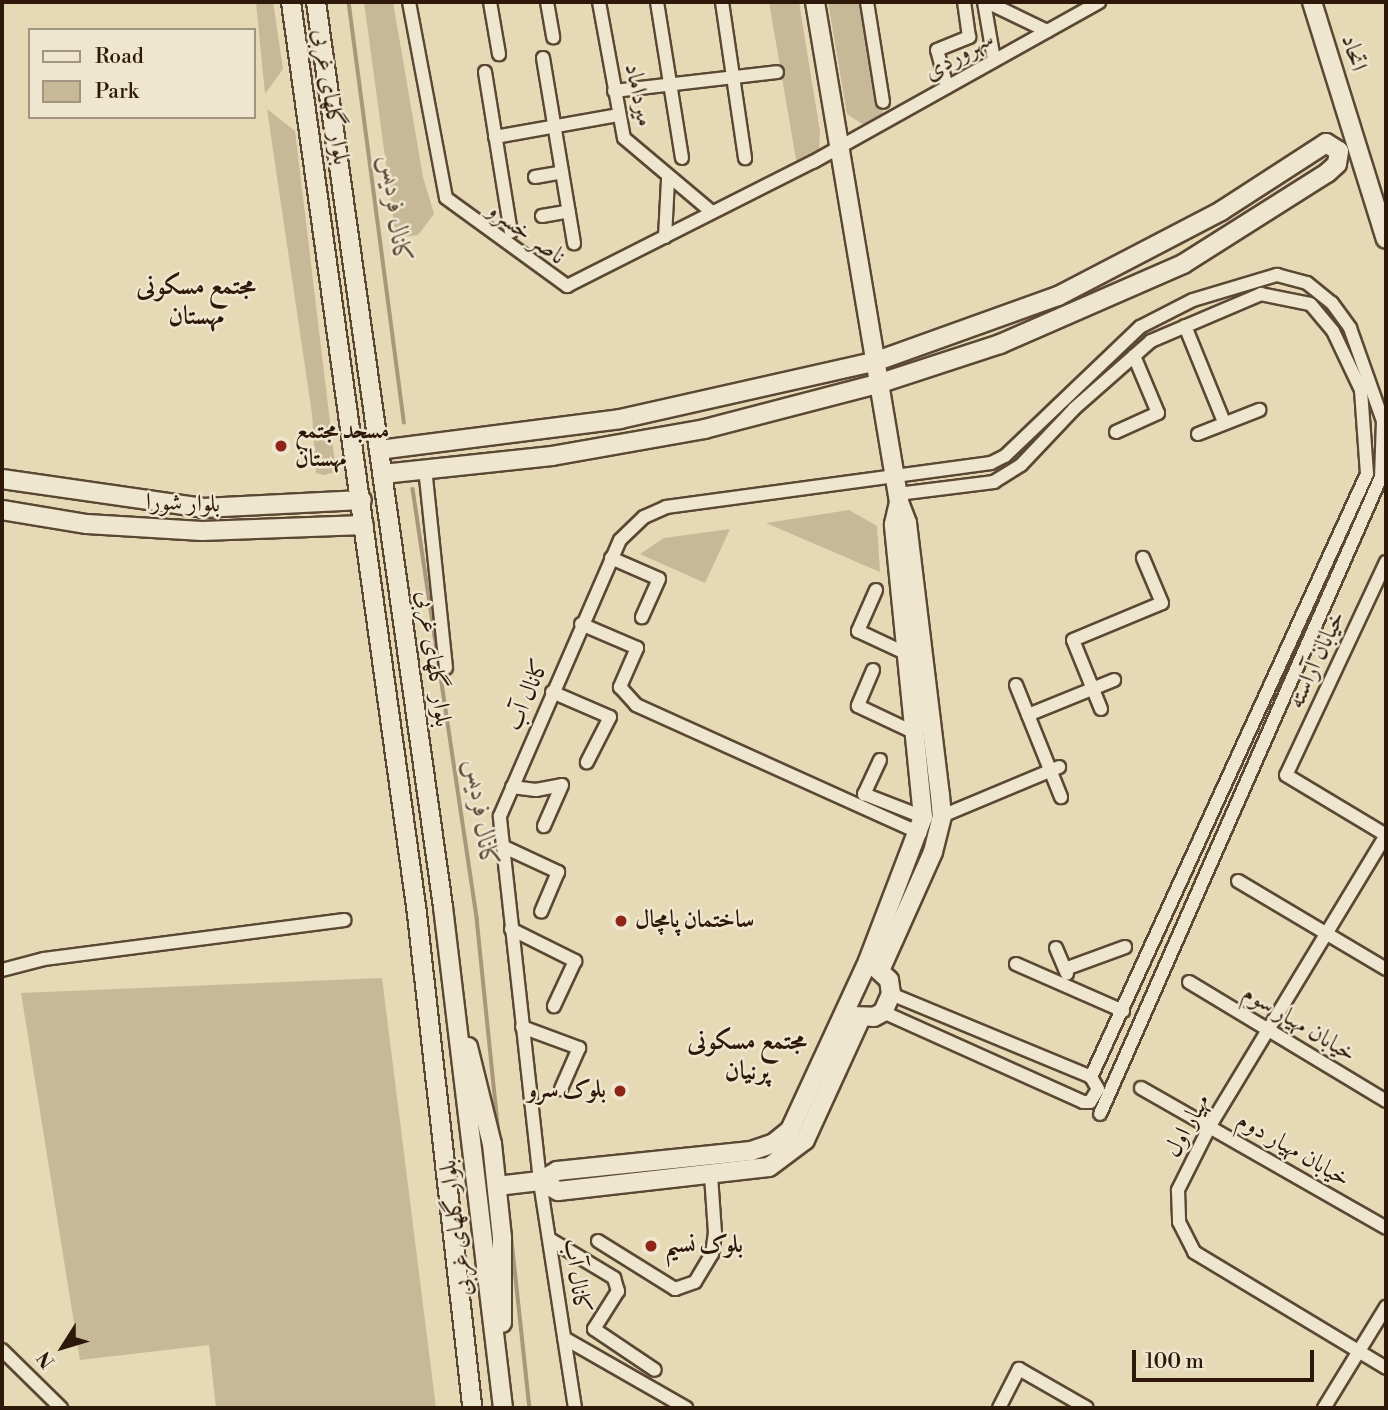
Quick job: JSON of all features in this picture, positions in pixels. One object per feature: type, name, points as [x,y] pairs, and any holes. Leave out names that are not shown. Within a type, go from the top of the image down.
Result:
[{"type":"main road","name":"بلوار گلهای غربی","points":[[291,2],[331,271],[391,720],[472,1408]]},
{"type":"main road","name":"بلوار گلهای غربی","points":[[316,2],[453,993],[503,1408]]},
{"type":"main road","points":[[540,1181],[558,1191],[711,1176],[769,1167],[793,1152],[813,1125],[852,1017],[875,965],[933,852],[942,816],[907,523],[897,491],[815,2]]},
{"type":"main road","name":"اتحاد","points":[[1312,2],[1386,239]]},
{"type":"main road","points":[[379,450],[620,419],[877,361],[1058,296],[1221,211],[1320,147],[1326,144],[1339,151],[1336,164],[1327,173],[1184,264],[1000,344],[881,383],[705,429],[552,456],[383,474]]},
{"type":"main road","points":[[331,271],[340,259],[352,265]]},
{"type":"main road","points":[[424,446],[416,457],[425,468]]},
{"type":"main road","name":"بلوار شورا","points":[[2,479],[203,509],[362,500]]},
{"type":"main road","points":[[875,965],[922,825],[894,524],[897,491]]},
{"type":"main road","name":"بلوار شورا","points":[[2,510],[87,524],[202,531],[364,525]]},
{"type":"main road","points":[[391,720],[400,729],[408,729],[416,717]]},
{"type":"main road","points":[[852,1017],[883,1012],[891,994],[889,980],[875,965]]},
{"type":"main road","points":[[453,993],[492,1144],[502,1238],[500,1383]]},
{"type":"main road","points":[[496,1186],[540,1181],[557,1171],[751,1151],[774,1143],[790,1130],[852,1017]]},
{"type":"street","name":"ناصر خسرو","points":[[409,2],[440,184],[457,209],[567,286],[839,148]]},
{"type":"street","points":[[490,2],[499,54]]},
{"type":"street","points":[[547,2],[553,37]]},
{"type":"street","name":"میرداماد","points":[[599,2],[619,115],[630,148],[712,212]]},
{"type":"street","points":[[657,2],[682,158]]},
{"type":"street","points":[[722,2],[745,158]]},
{"type":"street","points":[[867,2],[883,102]]},
{"type":"street","points":[[947,87],[937,50],[968,37],[964,2]]},
{"type":"street","points":[[986,2],[1047,31]]},
{"type":"street","points":[[986,2],[995,60]]},
{"type":"street","name":"سهروردی","points":[[839,148],[1100,2]]},
{"type":"street","points":[[543,58],[574,243]]},
{"type":"street","points":[[485,72],[511,232]]},
{"type":"street","points":[[614,91],[777,72]]},
{"type":"street","points":[[495,137],[619,115]]},
{"type":"street","points":[[535,177],[562,172]]},
{"type":"street","points":[[665,237],[668,179]]},
{"type":"street","points":[[541,216],[569,211]]},
{"type":"street","points":[[897,491],[998,460],[1140,327],[1193,300],[1245,281],[1277,275],[1307,284],[1332,303],[1365,360],[1383,421],[1381,477],[1100,1114]]},
{"type":"street","points":[[883,1012],[1083,1102],[1095,1096],[1094,1080],[1123,1011],[1367,474],[1361,390],[1333,331],[1310,304],[1261,294],[1151,341],[1007,474],[980,486],[897,491]]},
{"type":"street","points":[[1185,326],[1224,422]]},
{"type":"street","points":[[1116,432],[1158,413],[1134,356]]},
{"type":"street","points":[[1198,434],[1259,410]]},
{"type":"street","points":[[425,468],[446,668]]},
{"type":"street","name":"کانال آب","points":[[575,1408],[540,1181],[500,816],[611,558],[620,540],[644,517],[666,507],[897,491]]},
{"type":"street","points":[[611,558],[659,579],[642,617]]},
{"type":"street","points":[[1101,709],[1073,640],[1162,603],[1143,558]]},
{"type":"street","name":"خیابان آراسته","points":[[1386,562],[1286,775],[1386,835]]},
{"type":"street","points":[[876,590],[858,631],[907,654]]},
{"type":"street","points":[[581,624],[637,648],[620,687],[636,705],[922,825]]},
{"type":"street","points":[[873,670],[858,706],[915,733]]},
{"type":"street","points":[[1028,715],[1114,680]]},
{"type":"street","points":[[1016,685],[1054,769],[1060,797]]},
{"type":"street","points":[[552,692],[610,717],[587,762]]},
{"type":"street","points":[[880,760],[864,794],[922,825]]},
{"type":"street","points":[[942,816],[1054,769]]},
{"type":"street","points":[[512,787],[536,790],[562,785],[544,825]]},
{"type":"street","name":"مهیار اول","points":[[1386,835],[1328,935],[1210,1126],[1178,1190],[1179,1222],[1194,1252],[1386,1368]]},
{"type":"street","points":[[502,846],[558,872],[541,912]]},
{"type":"street","points":[[1238,881],[1386,969]]},
{"type":"street","points":[[2,970],[44,959],[344,920]]},
{"type":"street","points":[[511,929],[575,961],[555,1006]]},
{"type":"street","points":[[1065,969],[1125,947]]},
{"type":"street","points":[[1056,948],[1072,987]]},
{"type":"street","points":[[1016,964],[1123,1011]]},
{"type":"street","name":"خیابان مهیار سوم","points":[[1189,982],[1386,1101]]},
{"type":"street","points":[[891,994],[1094,1080],[1111,1090]]},
{"type":"street","points":[[522,1027],[579,1048],[561,1089]]},
{"type":"street","name":"خیابان مهیار دوم","points":[[1142,1087],[1386,1228]]},
{"type":"street","points":[[598,1241],[675,1289],[695,1282],[712,1254],[715,1233],[711,1176]]},
{"type":"street","points":[[551,1240],[614,1278],[618,1291],[594,1329],[655,1370]]},
{"type":"street","points":[[1324,1408],[1386,1307]]},
{"type":"street","points":[[564,1338],[686,1408]]},
{"type":"street","points":[[2,1350],[61,1408]]},
{"type":"street","points":[[999,1408],[1019,1369],[1087,1408]]},
{"type":"green space","points":[[256,2],[273,2],[283,69],[265,94]]},
{"type":"green space","points":[[364,2],[393,2],[423,177],[434,214],[418,235],[396,238]]},
{"type":"green space","points":[[769,2],[799,2],[820,132],[819,152],[797,165]]},
{"type":"green space","points":[[828,2],[863,2],[883,114],[872,122],[862,124],[847,114]]},
{"type":"green space","points":[[267,109],[295,131],[336,472],[324,475],[316,473],[312,414]]},
{"type":"green space","points":[[849,510],[877,526],[880,572],[766,523]]},
{"type":"green space","points":[[730,529],[705,583],[640,554],[664,538]]},
{"type":"green space","points":[[382,978],[436,1408],[216,1408],[209,1345],[80,1360],[21,993]]},
{"type":"waterway","name":"کانال فردیس","points":[[349,2],[404,422]]},
{"type":"waterway","name":"کانال فردیس","points":[[413,489],[477,918],[499,1136]]},
{"type":"waterway","name":"کانال فردیس","points":[[510,1222],[530,1408]]},
{"type":"place","name":"مسجد مجتمع مهستان","points":[[281,446]]},
{"type":"place","name":"ساختمان پامچال","points":[[621,921]]},
{"type":"place","name":"بلوک سرو","points":[[620,1091]]},
{"type":"place","name":"بلوک نسیم","points":[[651,1246]]},
{"type":"district","name":"مجتمع مسکونی مهستان","points":[[196,302]]},
{"type":"district","name":"مجتمع مسکونی پرنیان","points":[[747,1057]]}]
